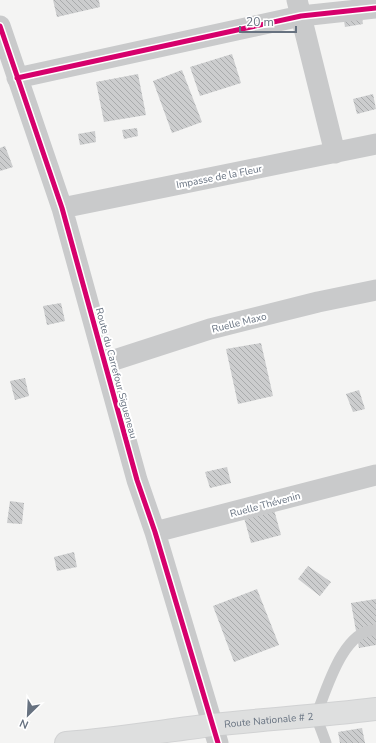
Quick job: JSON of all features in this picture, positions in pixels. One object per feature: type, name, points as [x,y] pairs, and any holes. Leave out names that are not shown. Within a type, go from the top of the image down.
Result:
[{"type":"main road","name":"Route Nationale # 2","points":[[66,743],[215,734],[316,716],[376,709]]},
{"type":"street","points":[[299,8],[335,153]]},
{"type":"street","points":[[16,78],[299,8],[376,8]]},
{"type":"street","name":"Route du Carrefour Sigueneau","points":[[0,26],[16,78],[62,208],[137,480],[155,532],[215,734]]},
{"type":"street","name":"Impasse de la Fleur","points":[[62,208],[376,144]]},
{"type":"street","name":"Ruelle Maxo","points":[[105,363],[210,329],[318,302],[376,290]]},
{"type":"street","name":"Ruelle Thévenin","points":[[155,532],[376,474]]},
{"type":"lane","points":[[326,743],[316,716],[341,656],[355,637],[371,630],[376,630]]},
{"type":"building","points":[[53,0],[99,0],[100,7],[57,17]]},
{"type":"building","points":[[361,12],[363,24],[345,27],[343,15]]},
{"type":"building","points":[[232,54],[241,83],[200,96],[190,67]]},
{"type":"building","points":[[182,70],[202,122],[172,133],[153,81]]},
{"type":"building","points":[[138,74],[146,115],[104,122],[96,82]]},
{"type":"building","points":[[373,94],[376,109],[357,114],[353,99]]},
{"type":"building","points":[[137,128],[138,136],[124,139],[122,130]]},
{"type":"building","points":[[95,131],[96,142],[80,145],[78,134]]},
{"type":"building","points":[[5,146],[13,167],[0,171],[0,148]]},
{"type":"building","points":[[61,303],[65,321],[47,325],[43,306]]},
{"type":"building","points":[[261,343],[273,396],[238,404],[226,349]]},
{"type":"building","points":[[25,378],[29,396],[15,400],[10,381]]},
{"type":"building","points":[[359,390],[365,409],[353,412],[346,394]]},
{"type":"building","points":[[227,467],[231,483],[210,488],[205,472]]},
{"type":"building","points":[[10,501],[24,503],[22,524],[7,523]]},
{"type":"building","points":[[273,506],[281,535],[251,543],[243,514]]},
{"type":"building","points":[[74,552],[77,567],[57,571],[54,557]]},
{"type":"building","points":[[308,566],[331,582],[320,596],[298,579]]},
{"type":"building","points":[[257,589],[279,645],[234,662],[213,606]]},
{"type":"building","points":[[376,599],[376,645],[359,648],[351,603]]},
{"type":"building","points":[[362,728],[365,743],[340,743],[338,732]]},
{"type":"cycle path","points":[[17,78],[301,16],[376,8]]},
{"type":"cycle path","points":[[0,26],[62,208],[137,480],[155,532],[218,743]]}]
